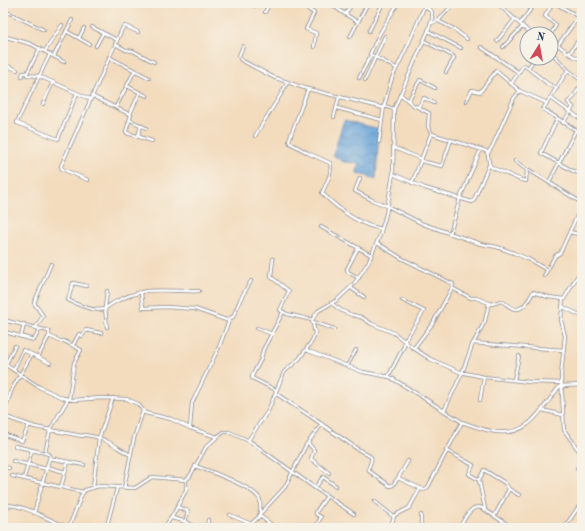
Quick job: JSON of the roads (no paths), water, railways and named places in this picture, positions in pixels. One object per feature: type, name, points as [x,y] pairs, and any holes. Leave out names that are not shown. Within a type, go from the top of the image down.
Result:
[{"type":"street","points":[[265,12],[270,3]]},
{"type":"street","points":[[304,3],[303,6],[315,14],[306,29],[316,33],[314,47]]},
{"type":"street","points":[[329,3],[358,22]]},
{"type":"street","points":[[344,14],[353,3]]},
{"type":"street","points":[[350,37],[368,3]]},
{"type":"street","points":[[369,31],[383,3]]},
{"type":"street","points":[[359,78],[380,32],[398,3]]},
{"type":"street","points":[[248,440],[258,428],[268,411],[284,372],[299,359],[315,334],[313,321],[318,311],[351,288],[368,263],[377,243],[382,229],[393,174],[394,109],[432,23],[432,13],[422,3]]},
{"type":"street","points":[[432,23],[438,21],[454,3]]},
{"type":"street","points":[[503,47],[521,25],[535,3]]},
{"type":"street","points":[[556,26],[545,16],[554,3],[578,17]]},
{"type":"street","points":[[499,4],[521,25]]},
{"type":"street","points":[[379,142],[384,107],[392,78],[425,5]]},
{"type":"street","points":[[3,10],[44,30]]},
{"type":"street","points":[[559,44],[582,12]]},
{"type":"street","points":[[498,41],[514,18]]},
{"type":"street","points":[[54,56],[72,20]]},
{"type":"street","points":[[438,21],[454,29],[467,39]]},
{"type":"street","points":[[45,51],[62,24]]},
{"type":"street","points":[[88,180],[62,169],[61,167],[90,99],[124,26],[138,32]]},
{"type":"street","points":[[92,27],[117,40]]},
{"type":"street","points":[[79,38],[84,28]]},
{"type":"street","points":[[66,31],[89,44]]},
{"type":"street","points":[[428,31],[461,48]]},
{"type":"street","points":[[96,46],[103,33]]},
{"type":"street","points":[[569,54],[582,35]]},
{"type":"street","points":[[3,36],[28,42],[64,62]]},
{"type":"street","points":[[365,80],[385,36]]},
{"type":"street","points":[[424,41],[453,56],[454,58],[446,72]]},
{"type":"street","points":[[115,44],[154,62]]},
{"type":"street","points":[[243,46],[239,56],[241,60],[263,73],[307,89],[394,109]]},
{"type":"street","points":[[559,46],[569,54],[582,60]]},
{"type":"street","points":[[481,47],[518,72]]},
{"type":"street","points":[[22,76],[23,73],[27,74],[40,48]]},
{"type":"street","points":[[50,54],[17,122],[58,139],[77,93]]},
{"type":"street","points":[[370,55],[397,68]]},
{"type":"street","points":[[109,57],[149,78]]},
{"type":"street","points":[[559,60],[582,82],[573,98],[568,102],[573,107],[563,123]]},
{"type":"street","points":[[3,64],[16,70]]},
{"type":"street","points":[[511,84],[523,66],[528,68],[548,84],[557,88]]},
{"type":"street","points":[[116,107],[135,70]]},
{"type":"street","points":[[568,70],[543,109],[582,134]]},
{"type":"street","points":[[466,102],[472,90],[480,92],[495,71],[520,91],[547,103]]},
{"type":"street","points":[[27,75],[39,76],[90,99]]},
{"type":"street","points":[[408,101],[420,80],[434,88]]},
{"type":"street","points":[[43,104],[53,82]]},
{"type":"street","points":[[255,136],[287,83]]},
{"type":"street","points":[[127,86],[147,96]]},
{"type":"street","points":[[307,89],[290,141],[306,152],[330,163],[330,173],[322,193],[336,207],[365,225],[382,229]]},
{"type":"street","points":[[393,174],[412,183],[443,194],[471,202],[473,201],[489,164],[488,153],[496,140],[514,98],[520,91]]},
{"type":"street","points":[[140,92],[130,114],[131,116],[126,132],[152,141]]},
{"type":"street","points":[[400,94],[418,108],[429,113],[428,127],[431,134],[412,183]]},
{"type":"street","points":[[92,96],[130,114]]},
{"type":"street","points":[[334,117],[339,97]]},
{"type":"street","points":[[418,108],[424,98],[434,103]]},
{"type":"street","points":[[551,98],[582,120]]},
{"type":"street","points":[[337,108],[382,120]]},
{"type":"street","points":[[557,119],[541,153],[573,171],[582,174]]},
{"type":"street","points":[[130,120],[146,128]]},
{"type":"street","points":[[138,136],[141,126]]},
{"type":"street","points":[[549,182],[576,130]]},
{"type":"street","points":[[431,134],[481,149],[488,153]]},
{"type":"street","points":[[394,148],[421,160],[442,166],[451,140]]},
{"type":"street","points":[[450,234],[460,198],[481,149]]},
{"type":"street","points":[[515,161],[582,204],[560,253],[555,256],[544,276]]},
{"type":"street","points":[[489,164],[524,181],[526,180],[528,170]]},
{"type":"street","points":[[360,178],[355,191],[372,200],[422,224],[514,253],[547,270]]},
{"type":"street","points":[[321,227],[371,255]]},
{"type":"street","points":[[570,232],[582,235]]},
{"type":"street","points":[[377,243],[400,258],[452,283],[452,288],[433,323],[414,348]]},
{"type":"street","points":[[358,248],[347,269],[348,272],[359,278]]},
{"type":"street","points":[[273,259],[272,277],[289,291],[280,309],[283,312],[334,329]]},
{"type":"street","points":[[36,327],[43,316],[34,302],[51,264]]},
{"type":"street","points":[[582,268],[566,297],[563,299],[561,320],[565,336],[562,384],[565,433],[582,456],[577,469],[582,475]]},
{"type":"street","points":[[190,428],[192,403],[220,347],[230,318],[234,317],[241,298],[251,281]]},
{"type":"street","points":[[87,286],[72,283],[68,300],[87,308],[98,309],[105,308],[121,299],[141,293],[158,290],[183,292],[199,291]]},
{"type":"street","points":[[351,288],[364,297]]},
{"type":"street","points":[[452,288],[471,298],[476,298],[493,304],[501,301],[513,308],[519,309],[533,292],[548,297],[563,299]]},
{"type":"street","points":[[107,291],[105,308],[107,327]]},
{"type":"street","points":[[3,293],[5,294],[4,320],[49,331],[49,336],[38,357]]},
{"type":"street","points":[[141,293],[143,308],[166,307],[195,309],[229,321]]},
{"type":"street","points":[[388,377],[405,342],[424,312],[402,300]]},
{"type":"street","points":[[331,303],[342,311],[353,316],[361,317],[372,324],[394,333],[434,361],[462,372],[484,377],[582,385]]},
{"type":"street","points":[[444,411],[462,372],[473,343],[484,322],[489,303]]},
{"type":"street","points":[[562,306],[582,316]]},
{"type":"street","points":[[283,312],[263,350],[262,359],[252,377],[371,457],[372,460],[368,468],[370,472],[391,486],[393,486],[408,461]]},
{"type":"street","points":[[21,337],[24,324]]},
{"type":"street","points":[[3,333],[5,332],[34,340],[40,328]]},
{"type":"street","points":[[257,328],[272,334]]},
{"type":"street","points":[[73,346],[79,334],[82,336],[86,330],[102,333]]},
{"type":"street","points":[[45,453],[50,430],[68,399],[74,363],[81,351],[64,341],[60,341],[49,336]]},
{"type":"street","points":[[473,343],[563,350]]},
{"type":"street","points":[[15,346],[5,364],[39,387],[68,399],[113,398],[129,400],[140,405],[143,411],[136,434],[124,488]]},
{"type":"street","points":[[14,369],[22,350],[50,363]]},
{"type":"street","points":[[306,350],[367,374],[388,377],[462,422],[492,431],[510,432],[528,425],[542,410],[562,384]]},
{"type":"street","points":[[347,366],[356,350]]},
{"type":"street","points":[[32,354],[20,373],[9,396],[3,415],[29,425],[99,438],[131,455]]},
{"type":"street","points":[[514,380],[519,356]]},
{"type":"street","points":[[480,400],[484,377]]},
{"type":"street","points":[[93,487],[99,438],[113,398]]},
{"type":"street","points":[[542,410],[564,415]]},
{"type":"street","points":[[143,411],[172,419],[190,428],[217,437]]},
{"type":"street","points":[[398,478],[420,489],[424,490],[428,487],[462,422]]},
{"type":"street","points":[[230,515],[252,524],[285,488],[308,443],[322,424]]},
{"type":"street","points":[[21,447],[29,425]]},
{"type":"street","points":[[164,528],[172,518],[186,490],[186,480],[206,447],[224,432],[229,432],[248,440],[354,514]]},
{"type":"street","points":[[3,434],[20,441],[23,440]]},
{"type":"street","points":[[308,443],[314,450],[311,459],[329,473]]},
{"type":"street","points":[[15,446],[45,453],[50,455],[50,458],[84,465]]},
{"type":"street","points":[[24,478],[32,450]]},
{"type":"street","points":[[446,450],[473,465],[469,474],[479,480]]},
{"type":"street","points":[[34,513],[50,458]]},
{"type":"street","points":[[13,461],[65,472]]},
{"type":"street","points":[[61,487],[68,462]]},
{"type":"street","points":[[195,466],[233,481],[258,497],[260,502],[260,516]]},
{"type":"street","points":[[3,467],[9,468]]},
{"type":"street","points":[[485,509],[479,480],[484,470],[505,483],[509,489],[519,495]]},
{"type":"street","points":[[12,476],[83,492],[93,487],[103,486],[137,488],[152,477],[186,480]]},
{"type":"street","points":[[315,488],[323,477],[336,486]]},
{"type":"street","points":[[103,528],[107,525],[118,488]]},
{"type":"street","points":[[393,516],[409,508],[420,489]]},
{"type":"street","points":[[495,515],[509,489]]},
{"type":"street","points":[[3,505],[8,505],[34,513],[68,528],[83,492]]},
{"type":"street","points":[[317,525],[321,517],[316,514],[316,512],[327,496]]},
{"type":"street","points":[[374,501],[393,516]]},
{"type":"street","points":[[564,528],[582,502]]},
{"type":"street","points":[[3,519],[8,505]]},
{"type":"street","points":[[178,506],[188,511],[185,522]]},
{"type":"street","points":[[459,528],[472,509],[480,507],[495,515],[513,528]]},
{"type":"street","points":[[421,515],[422,528]]},
{"type":"street","points":[[260,516],[276,528]]},
{"type":"street","points":[[390,528],[394,518],[393,516]]},
{"type":"street","points":[[172,518],[185,522],[196,528]]},
{"type":"street","points":[[207,528],[208,520]]},
{"type":"water","points":[[344,120],[379,129],[376,179],[357,173],[359,163],[344,162],[333,155]]}]
